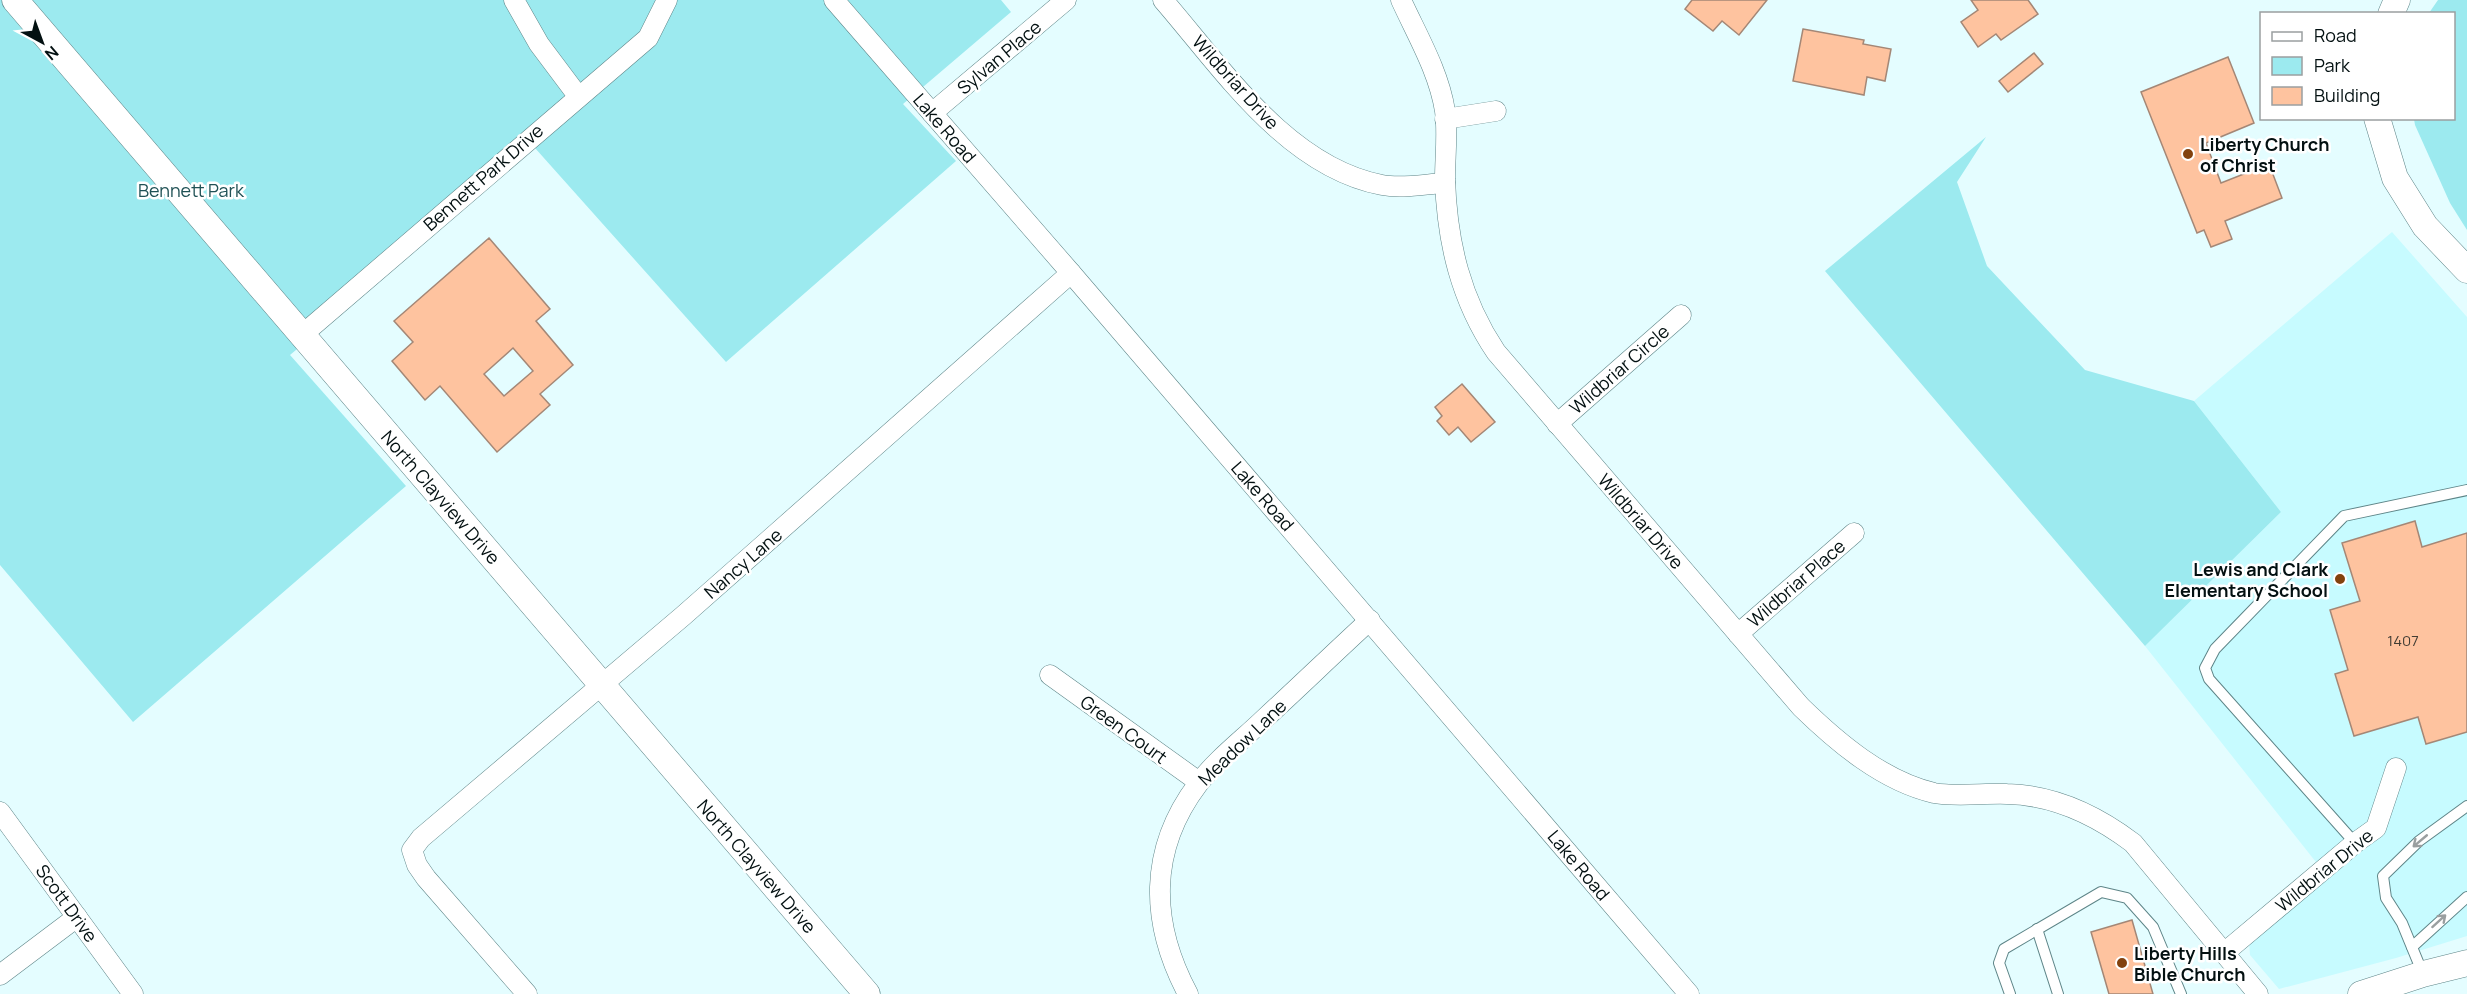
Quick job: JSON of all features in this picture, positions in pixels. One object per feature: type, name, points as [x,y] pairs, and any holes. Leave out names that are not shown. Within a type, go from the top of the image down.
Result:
[{"type":"street","name":"North Clayview Drive","points":[[15,0],[867,994]]},
{"type":"street","points":[[513,0],[539,44],[578,96],[648,38],[667,0]]},
{"type":"street","name":"Lake Road","points":[[834,0],[1370,620],[1689,994]]},
{"type":"street","name":"Sylvan Place","points":[[932,113],[1066,0]]},
{"type":"street","name":"Wildbriar Drive","points":[[1163,0],[1252,105],[1304,150],[1360,180],[1395,186],[1445,183],[1458,277],[1471,311],[1496,352],[1801,707],[1825,730],[1851,751],[1882,771],[1936,793],[2011,794],[2055,801],[2085,813],[2115,830],[2133,843],[2258,994]]},
{"type":"street","points":[[1401,0],[1434,73],[1445,119],[1445,183]]},
{"type":"street","name":"Bennett Park Drive","points":[[302,335],[578,96]]},
{"type":"street","points":[[1445,119],[1496,111]]},
{"type":"street","points":[[2378,120],[2395,178],[2425,226],[2467,270]]},
{"type":"street","name":"Nancy Lane","points":[[527,994],[426,879],[417,865],[412,850],[421,838],[603,685],[1071,273]]},
{"type":"street","name":"Wildbriar Circle","points":[[1557,424],[1681,315]]},
{"type":"street","name":"Wildbriar Place","points":[[1738,634],[1854,533]]},
{"type":"street","name":"Meadow Lane","points":[[1188,994],[1174,967],[1166,940],[1159,893],[1166,846],[1174,823],[1199,782],[1370,620]]},
{"type":"street","name":"Green Court","points":[[1050,675],[1199,782]]},
{"type":"street","name":"Wildbriar Drive","points":[[2224,953],[2376,828],[2396,768]]},
{"type":"street","name":"Scott Drive","points":[[0,812],[133,994]]},
{"type":"street","points":[[0,975],[77,917]]},
{"type":"street","points":[[2361,994],[2467,963]]},
{"type":"lane","points":[[2355,843],[2209,679],[2205,668],[2215,650],[2344,516],[2467,490]]},
{"type":"lane","points":[[2423,974],[2402,923],[2386,897],[2383,876],[2419,841],[2467,806]]},
{"type":"lane","points":[[2010,994],[1999,963],[2004,949],[2101,892],[2127,898],[2153,927],[2181,994]]},
{"type":"lane","points":[[2412,946],[2467,897]]},
{"type":"lane","points":[[2037,929],[2058,994]]},
{"type":"shaded area","name":"Lewis and Clark Elementary School","points":[[2392,232],[2467,317],[2467,936],[2396,958],[2279,989],[2250,955],[2249,941],[2327,876],[2145,646],[2281,512],[2194,401]]},
{"type":"green space","name":"Bennett Park","points":[[0,0],[1001,0],[1011,12],[903,104],[956,161],[726,362],[535,148],[290,355],[406,486],[133,722],[0,565]]},
{"type":"green space","points":[[2438,0],[2467,0],[2467,230],[2450,203],[2415,125],[2414,120],[2455,120],[2455,12],[2430,12]]},
{"type":"green space","points":[[1986,137],[1957,182],[1987,266],[2085,370],[2194,401],[2281,512],[2145,646],[1825,271]]},
{"type":"building","points":[[1692,0],[1767,0],[1739,35],[1722,21],[1713,31],[1685,9]]},
{"type":"building","points":[[1971,0],[2028,0],[2038,14],[2001,40],[1996,34],[1978,47],[1961,22],[1978,10]]},
{"type":"building","points":[[1803,29],[1864,40],[1863,44],[1891,49],[1885,81],[1867,77],[1864,95],[1793,81]]},
{"type":"building","points":[[2034,53],[2043,64],[2008,92],[1999,81]]},
{"type":"building","name":"Liberty Church of Christ","points":[[2228,57],[2254,123],[2206,143],[2221,183],[2269,164],[2282,198],[2225,221],[2232,239],[2211,247],[2204,230],[2197,233],[2141,92]]},
{"type":"building","points":[[489,238],[550,309],[536,321],[573,365],[540,394],[550,405],[497,452],[440,386],[425,400],[392,361],[413,342],[394,321]],"holes":[[[513,348],[533,371],[504,396],[484,374]]]},
{"type":"building","points":[[1462,384],[1495,422],[1471,442],[1458,427],[1449,435],[1437,421],[1442,416],[1435,407]]},
{"type":"building","name":"Lewis and Clark Elementary School","points":[[2415,521],[2422,547],[2467,533],[2467,732],[2426,744],[2418,717],[2354,736],[2335,674],[2348,670],[2330,610],[2360,601],[2342,543]]},
{"type":"building","name":"Liberty Hills Bible Church","points":[[2132,920],[2153,994],[2109,994],[2091,932]]},
{"type":"place","name":"Liberty Church of Christ","points":[[2188,154]]},
{"type":"place","name":"Lewis and Clark Elementary School","points":[[2340,579]]},
{"type":"place","name":"Liberty Hills Bible Church","points":[[2122,963]]}]
